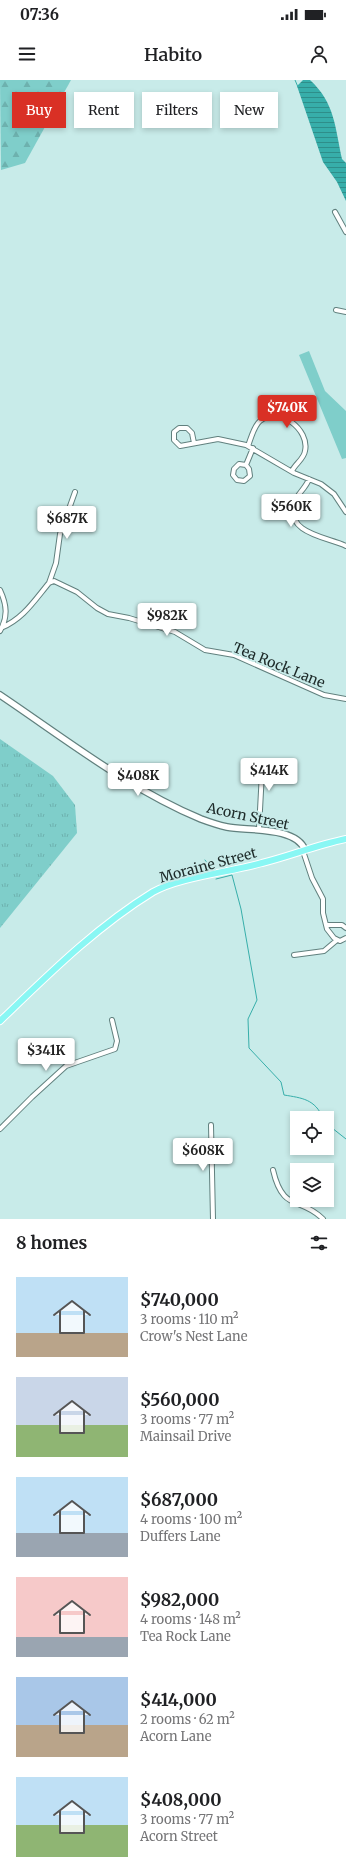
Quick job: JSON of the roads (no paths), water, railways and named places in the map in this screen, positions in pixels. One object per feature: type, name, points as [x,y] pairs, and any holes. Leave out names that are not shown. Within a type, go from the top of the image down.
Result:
[{"type":"main road","name":"Acorn Street","points":[[0,695],[113,772],[186,812],[220,825],[259,829],[296,840],[303,845],[304,850]]},
{"type":"main road","name":"Moraine Street","points":[[0,1021],[88,939],[154,892],[173,884],[262,863],[346,839]]},
{"type":"street","points":[[335,212],[346,232]]},
{"type":"street","points":[[336,310],[346,312]]},
{"type":"street","points":[[248,446],[258,423],[261,420],[276,417],[294,424],[304,434],[306,445],[304,456],[296,464],[292,471]]},
{"type":"street","points":[[194,443],[192,433],[187,428],[179,428],[174,432],[174,440],[180,446],[218,439],[236,441],[253,448],[292,471],[321,484],[334,494],[346,512]]},
{"type":"street","points":[[246,465],[253,448]]},
{"type":"street","points":[[238,464],[246,465],[250,469],[250,476],[244,481],[238,480],[233,475],[234,469],[238,464]]},
{"type":"street","points":[[309,479],[294,503],[293,508],[298,524],[306,531],[346,546]]},
{"type":"street","points":[[1,630],[26,613],[49,583],[56,563],[60,534],[75,492]]},
{"type":"street","name":"Tea Rock Lane","points":[[49,583],[54,581],[61,583],[77,592],[97,608],[108,614],[129,618],[176,632],[205,650],[234,655],[324,695],[346,699]]},
{"type":"street","points":[[0,590],[6,610],[5,620],[1,630]]},
{"type":"street","points":[[257,765],[261,768],[262,772],[259,829]]},
{"type":"street","points":[[304,850],[312,878],[323,899],[323,913],[330,934],[337,940],[342,941],[346,938]]},
{"type":"street","points":[[326,925],[342,925],[346,928]]},
{"type":"street","points":[[294,955],[324,950],[337,940]]},
{"type":"street","points":[[1,1127],[66,1066],[117,1047],[112,1020]]},
{"type":"street","points":[[211,1125],[213,1219]]},
{"type":"street","points":[[273,1170],[276,1182],[282,1194],[289,1201],[312,1209],[323,1219]]},
{"type":"waterway","points":[[295,80],[298,87]]},
{"type":"waterway","points":[[205,860],[213,871]]},
{"type":"waterway","points":[[216,879],[232,875],[241,909],[257,1000],[248,1019],[249,1048],[281,1082],[284,1095],[307,1100],[319,1111]]},
{"type":"waterway","points":[[334,1130],[346,1139]]}]
